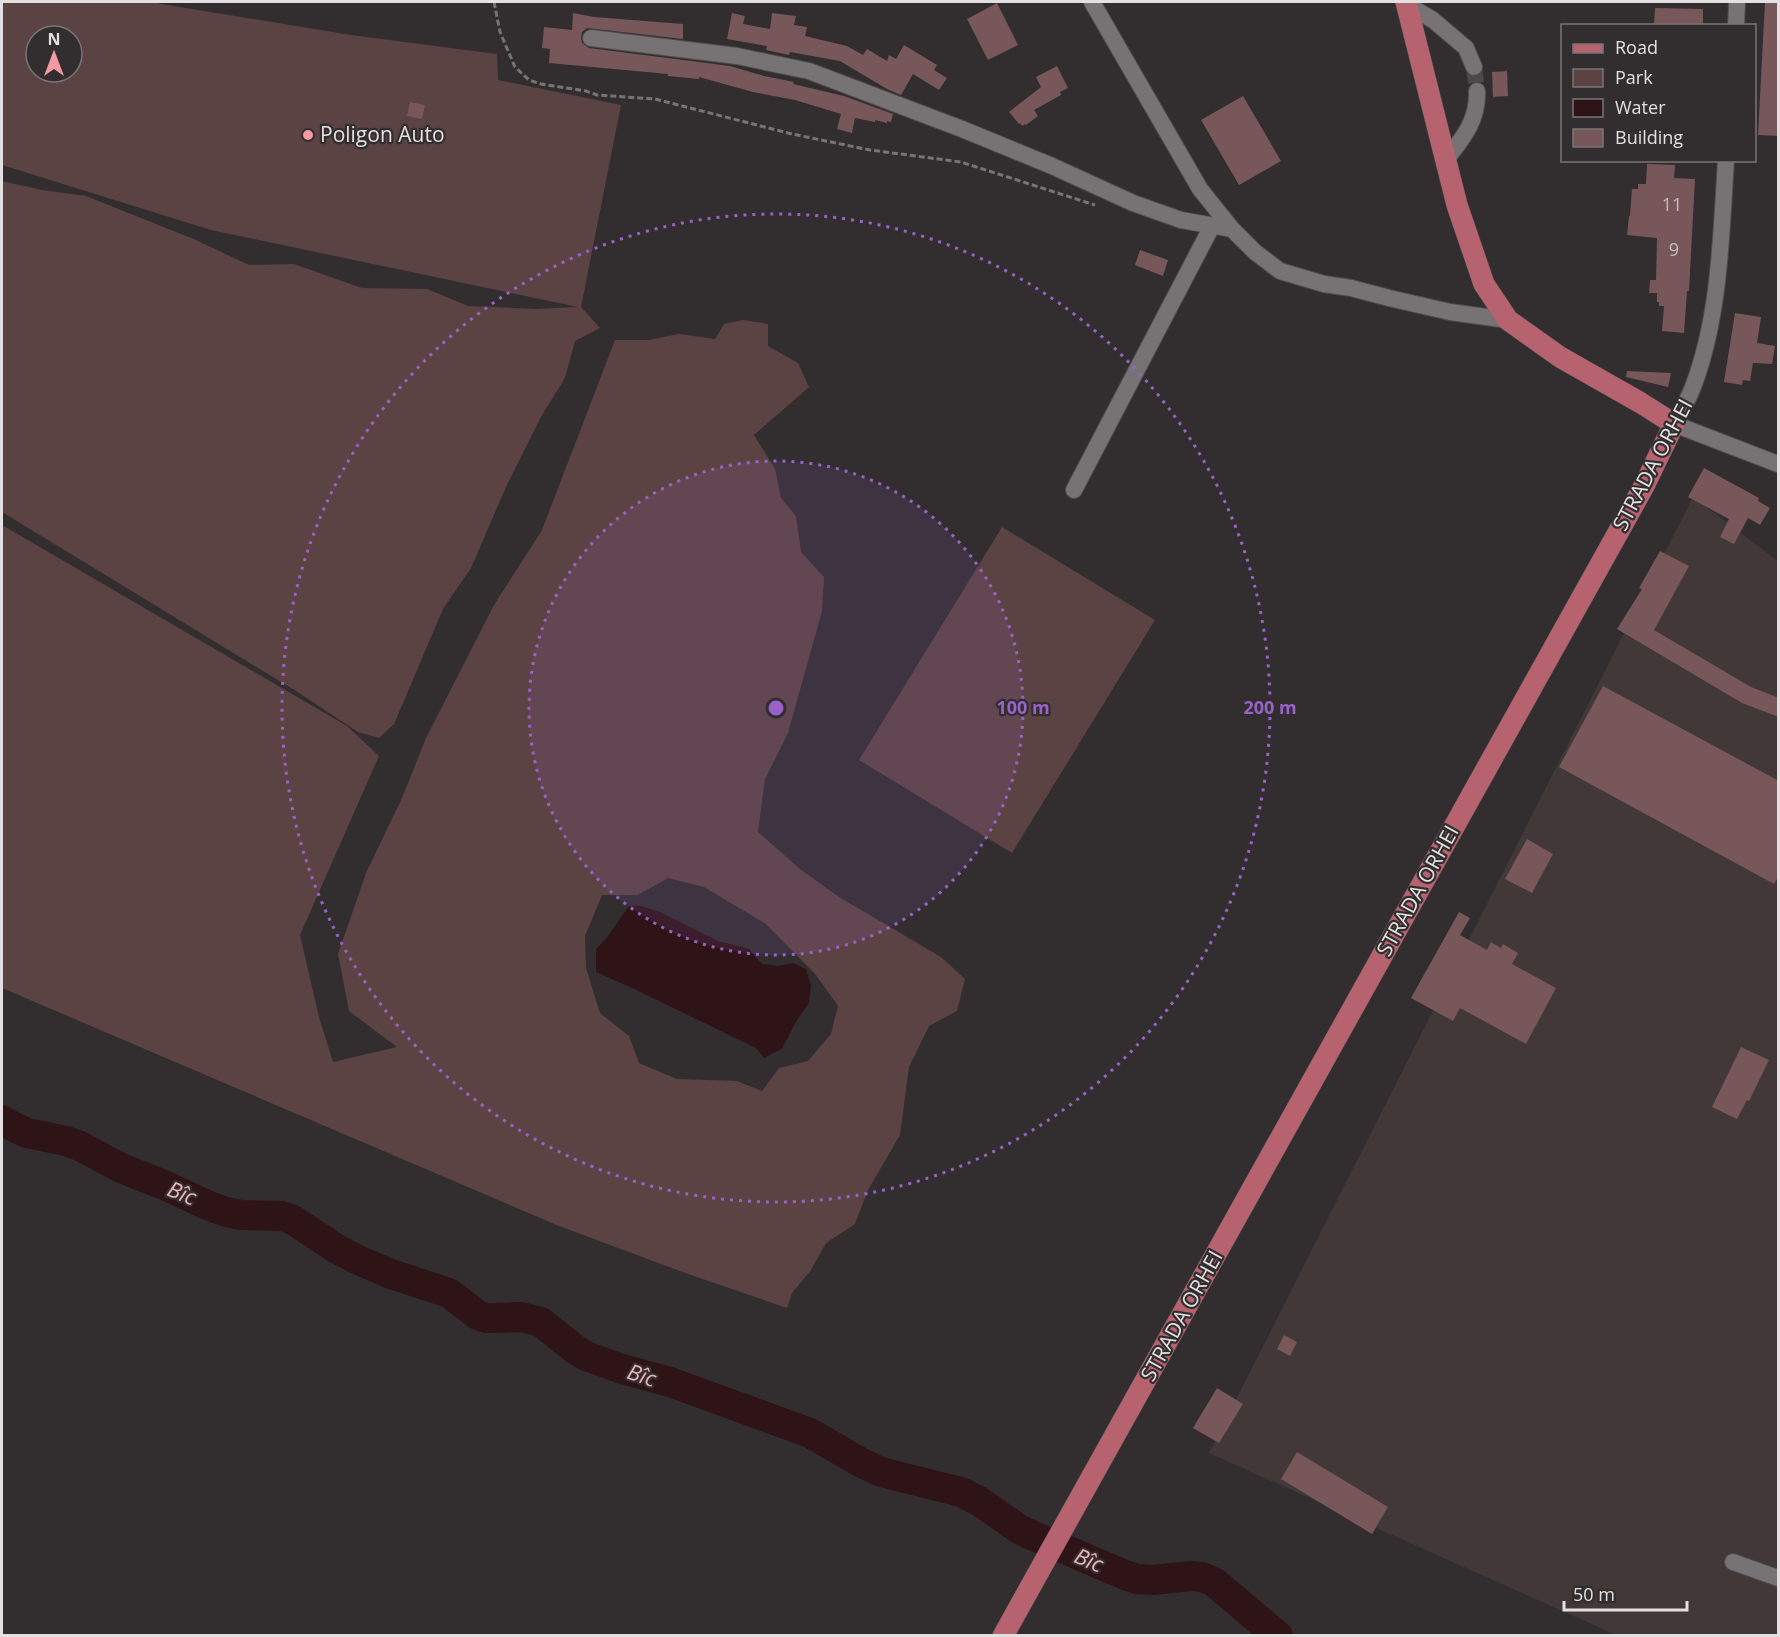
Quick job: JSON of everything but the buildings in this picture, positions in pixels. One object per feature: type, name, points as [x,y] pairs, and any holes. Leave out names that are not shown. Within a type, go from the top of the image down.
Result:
[{"type":"main road","points":[[1406,3],[1457,205],[1484,284],[1508,320],[1560,357],[1674,424]]},
{"type":"main road","name":"STRADA ORHEI","points":[[1003,1635],[1644,486],[1674,424]]},
{"type":"street","points":[[1092,2],[1200,189],[1232,229],[1255,252],[1280,271],[1324,284],[1351,288],[1450,312],[1508,320]]},
{"type":"street","points":[[1736,24],[1737,2]]},
{"type":"street","points":[[1406,3],[1433,20],[1466,48],[1474,67]]},
{"type":"street","points":[[591,38],[737,56],[809,71],[962,129],[1133,203],[1181,220],[1232,229]]},
{"type":"street","points":[[1445,161],[1466,134],[1473,119],[1478,104],[1477,91]]},
{"type":"street","name":"STRADA ORHEI","points":[[1674,424],[1693,389],[1711,322],[1715,299],[1726,162]]},
{"type":"street","points":[[1074,490],[1212,226]]},
{"type":"street","points":[[1674,424],[1779,464]]},
{"type":"street","points":[[1732,1562],[1779,1578]]},
{"type":"path","points":[[494,2],[500,32],[515,67],[529,80],[597,95],[655,99],[792,134],[859,147],[961,162],[1097,206]]},
{"type":"shaded area","points":[[1693,497],[1778,561],[1778,1635],[1616,1635],[1209,1453]]},
{"type":"green space","points":[[2,2],[150,2],[351,35],[497,54],[498,80],[621,105],[581,307],[600,328],[575,341],[565,378],[542,415],[506,487],[471,568],[443,609],[394,724],[379,738],[358,732],[296,691],[2,512],[2,181],[42,190],[86,196],[196,240],[249,265],[294,264],[362,288],[427,289],[468,306],[536,309],[578,307],[211,230],[2,165]]},
{"type":"green space","points":[[743,320],[768,324],[768,346],[798,363],[809,387],[754,435],[775,469],[781,498],[796,516],[801,552],[824,577],[822,611],[788,733],[765,779],[758,832],[800,869],[839,897],[941,957],[965,979],[957,1011],[929,1026],[909,1067],[900,1135],[868,1190],[855,1224],[826,1243],[811,1270],[792,1293],[787,1308],[559,1226],[2,988],[2,525],[347,726],[379,756],[300,935],[319,1017],[333,1062],[397,1047],[349,1011],[338,954],[366,873],[402,798],[426,738],[494,605],[542,530],[615,340],[649,340],[679,334],[715,339],[724,324]],"holes":[[[668,878],[704,887],[766,924],[816,975],[838,1006],[831,1034],[808,1061],[779,1068],[762,1091],[737,1081],[677,1079],[639,1063],[629,1036],[600,1013],[586,968],[585,936],[602,895],[638,895]]]},
{"type":"green space","points":[[1002,527],[1155,620],[1012,853],[859,760]]},
{"type":"water","points":[[629,906],[642,906],[662,913],[718,941],[749,949],[762,964],[778,966],[793,963],[806,969],[811,986],[809,1003],[782,1049],[764,1058],[756,1048],[596,972],[596,949]]},
{"type":"waterway","name":"Bîc","points":[[2,1120],[27,1133],[80,1146],[121,1168],[226,1212],[241,1215],[282,1216],[293,1220],[358,1260],[391,1274],[449,1293],[478,1315],[486,1318],[521,1317],[541,1322],[586,1356],[670,1382],[810,1433],[881,1472],[961,1492],[979,1501],[1019,1529],[1125,1575],[1152,1580],[1202,1577],[1214,1582],[1278,1636]]},
{"type":"tunnel","points":[[1474,67],[1477,91]]},
{"type":"place","name":"Poligon Auto","points":[[308,135]]}]
